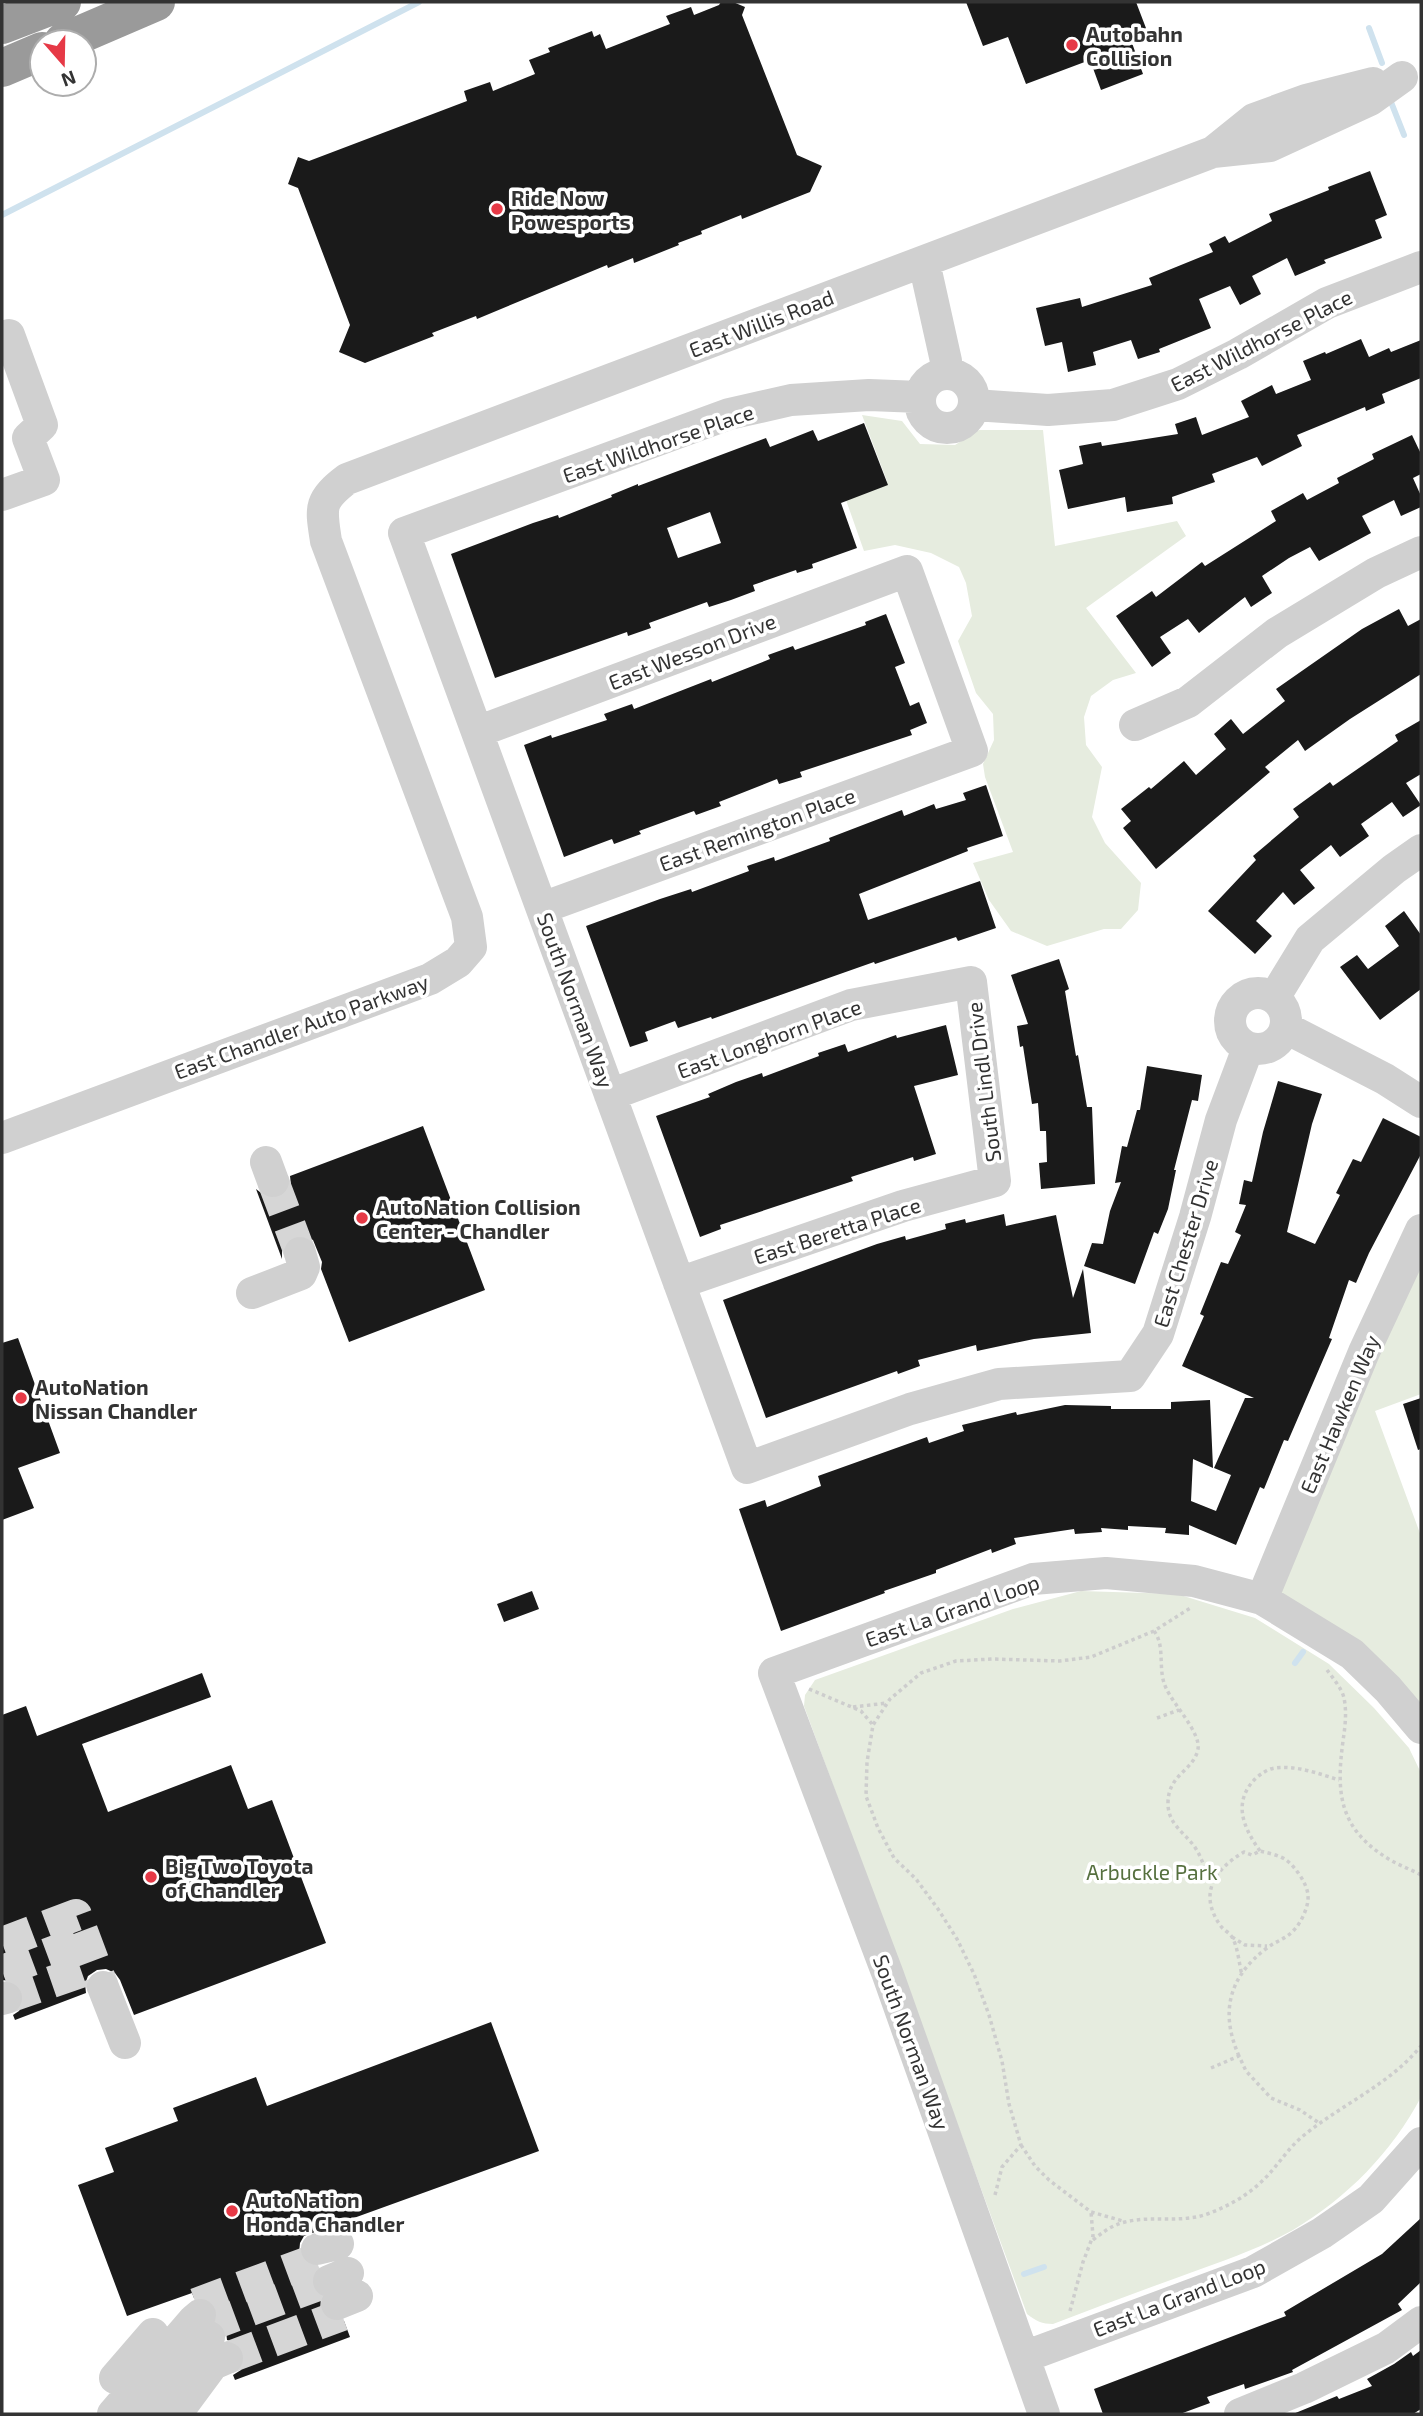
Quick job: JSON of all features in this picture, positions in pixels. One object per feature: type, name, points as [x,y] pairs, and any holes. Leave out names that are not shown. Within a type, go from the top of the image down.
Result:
[{"type":"highway","points":[[2,25],[62,2]]},
{"type":"highway","points":[[96,28],[156,2]]},
{"type":"highway","points":[[2,68],[28,57]]},
{"type":"street","name":"East Willis Road","points":[[321,509],[332,491],[346,479],[1222,148],[1269,146],[1370,100],[1412,74]]},
{"type":"street","points":[[924,262],[946,360],[945,373]]},
{"type":"street","name":"East Wildhorse Place","points":[[974,405],[1048,410],[1113,405],[1178,384],[1238,354],[1327,303],[1421,267]]},
{"type":"street","points":[[2,495],[44,480],[29,438],[42,425],[9,335]]},
{"type":"street","points":[[945,373],[967,382],[974,397],[974,405],[960,425],[943,428],[928,420],[923,413],[920,397],[928,381],[945,373]]},
{"type":"street","name":"East Wildhorse Place","points":[[404,533],[729,414],[791,400],[869,396],[920,397]]},
{"type":"street","name":"East Chandler Auto Parkway","points":[[2,1138],[430,979],[458,962],[471,947],[467,916],[327,541],[321,509]]},
{"type":"street","name":"South Norman Way","points":[[404,533],[747,1468]]},
{"type":"street","points":[[1135,725],[1188,702],[1277,633],[1376,573],[1421,552]]},
{"type":"street","name":"East Wesson Drive","points":[[477,732],[906,571],[972,751]]},
{"type":"street","name":"East Remington Place","points":[[542,908],[972,751]]},
{"type":"street","points":[[1274,998],[1310,939],[1421,850]]},
{"type":"street","name":"East Longhorn Place","points":[[610,1095],[851,1005],[971,982]]},
{"type":"street","name":"South Lindl Drive","points":[[971,982],[995,1181]]},
{"type":"street","points":[[1256,993],[1274,998],[1285,1011],[1286,1028],[1275,1044],[1257,1050],[1248,1048],[1240,1043],[1230,1026],[1233,1008],[1239,1000],[1256,993]]},
{"type":"street","points":[[1286,1028],[1385,1079],[1421,1102]]},
{"type":"street","name":"East Chester Drive","points":[[747,1468],[910,1409],[999,1384],[1130,1376],[1158,1334],[1195,1217],[1221,1120],[1248,1048]]},
{"type":"street","name":"East Beretta Place","points":[[679,1283],[903,1206],[995,1181]]},
{"type":"street","name":"East Hawken Way","points":[[1262,1599],[1364,1352],[1421,1230]]},
{"type":"street","points":[[252,1293],[301,1274],[304,1267],[300,1253]]},
{"type":"street","name":"East La Grand Loop","points":[[774,1673],[1033,1579],[1106,1573],[1194,1581],[1262,1599],[1352,1654],[1388,1689],[1421,1728]]},
{"type":"street","name":"South Norman Way","points":[[774,1673],[888,1975],[1044,2414]]},
{"type":"street","points":[[103,1987],[125,2043]]},
{"type":"street","name":"East La Grand Loop","points":[[1024,2357],[1253,2272],[1322,2233],[1371,2199],[1421,2143]]},
{"type":"street","points":[[119,2400],[178,2305],[207,2326],[213,2364],[176,2414]]},
{"type":"street","points":[[1244,2413],[1304,2388],[1386,2348],[1421,2322]]},
{"type":"street","points":[[143,2414],[207,2326]]},
{"type":"street","points":[[160,2414],[209,2352],[207,2326]]},
{"type":"path","points":[[1125,2222],[1091,2212],[1049,2180],[1021,2145],[1009,2104],[1002,2061],[974,1974],[938,1909],[916,1879],[894,1858],[878,1829],[866,1797],[867,1762],[873,1725],[887,1703],[921,1673],[956,1661],[992,1658],[1060,1661],[1091,1657],[1154,1631],[1197,1605]]},
{"type":"path","points":[[1154,1631],[1159,1638],[1160,1668],[1164,1685],[1195,1732],[1198,1749],[1190,1765],[1178,1776],[1170,1789],[1168,1804],[1171,1820],[1195,1847],[1200,1857],[1210,1887],[1212,1907],[1220,1925],[1245,1945],[1269,1946]]},
{"type":"path","points":[[1325,1668],[1343,1696],[1346,1721],[1339,1780],[1343,1809],[1353,1828],[1367,1842],[1387,1858],[1421,1875]]},
{"type":"path","points":[[774,1673],[861,1712],[873,1725]]},
{"type":"path","points":[[851,1707],[887,1703]]},
{"type":"path","points":[[1157,1718],[1179,1710]]},
{"type":"path","points":[[1320,2123],[1300,2110],[1270,2098],[1251,2078],[1229,2032],[1228,2006],[1242,1975],[1255,1958],[1296,1929],[1308,1896],[1303,1882],[1286,1860],[1260,1851],[1250,1837],[1242,1808],[1244,1794],[1263,1773],[1275,1768],[1291,1768],[1339,1780]]},
{"type":"path","points":[[1210,1887],[1217,1873],[1230,1860],[1244,1852],[1252,1855],[1260,1851]]},
{"type":"path","points":[[1232,1937],[1242,1975]]},
{"type":"path","points":[[1091,2241],[1109,2228],[1125,2222],[1188,2218],[1206,2215],[1227,2206],[1261,2182],[1286,2152],[1320,2123],[1396,2072],[1421,2046]]},
{"type":"path","points":[[1211,2068],[1239,2056]]},
{"type":"path","points":[[994,2202],[1002,2168],[1021,2145]]},
{"type":"path","points":[[1062,2316],[1069,2312],[1093,2236],[1091,2212]]},
{"type":"green space","points":[[862,415],[902,421],[920,444],[955,445],[979,430],[1043,430],[1055,546],[1177,521],[1186,536],[1086,608],[1136,673],[1113,680],[1091,696],[1084,717],[1086,745],[1102,767],[1092,817],[1105,843],[1141,883],[1138,910],[1121,929],[1104,929],[1047,946],[1011,931],[989,900],[973,863],[1013,852],[985,777],[983,764],[994,740],[993,714],[976,693],[958,641],[972,616],[966,583],[959,567],[931,553],[895,545],[864,551],[846,500],[887,481]]},
{"type":"green space","points":[[1421,1230],[1421,1394],[1375,1411],[1421,1536],[1421,1728],[1262,1599]]},
{"type":"green space","name":"Arbuckle Park","points":[[1081,1591],[1177,1594],[1255,1618],[1329,1664],[1374,1708],[1409,1748],[1421,1773],[1421,2097],[1396,2136],[1366,2172],[1332,2203],[1293,2230],[1237,2256],[1049,2324],[1039,2322],[1027,2314],[804,1706],[805,1695],[815,1680],[1013,1609]]},
{"type":"building","points":[[721,2],[733,2],[745,7],[742,15],[797,155],[822,166],[810,192],[742,219],[741,215],[701,231],[702,234],[678,243],[679,245],[634,263],[633,258],[608,268],[607,265],[477,319],[476,316],[432,333],[434,336],[365,363],[339,352],[350,325],[298,188],[288,184],[298,157],[309,161],[467,101],[464,91],[490,82],[493,91],[535,74],[529,60],[550,52],[548,48],[592,31],[594,37],[600,34],[606,49],[670,24],[666,16],[691,7],[694,15]]},
{"type":"building","name":"Autobahn Collision","points":[[966,2],[1136,2],[1149,36],[1132,43],[1143,74],[1101,90],[1090,60],[1026,84],[1008,37],[983,46]]},
{"type":"building","points":[[1370,171],[1387,215],[1375,220],[1382,238],[1324,260],[1326,263],[1295,276],[1287,258],[1252,276],[1261,294],[1240,305],[1230,286],[1199,299],[1211,328],[1159,349],[1160,352],[1138,359],[1131,340],[1093,352],[1096,365],[1068,372],[1062,342],[1045,346],[1036,308],[1080,298],[1082,307],[1152,285],[1149,278],[1213,252],[1209,244],[1225,236],[1229,243],[1272,221],[1269,214]]},
{"type":"building","points":[[1361,339],[1369,357],[1389,348],[1391,352],[1421,340],[1421,378],[1382,394],[1385,403],[1366,411],[1365,407],[1297,435],[1302,446],[1262,466],[1257,457],[1212,474],[1215,482],[1172,497],[1173,504],[1127,512],[1125,497],[1068,509],[1059,470],[1083,464],[1079,446],[1101,442],[1102,446],[1178,434],[1175,424],[1196,417],[1202,435],[1249,417],[1241,401],[1272,385],[1276,394],[1311,380],[1303,361]]},
{"type":"building","points":[[864,423],[888,485],[841,503],[857,548],[812,564],[813,568],[797,573],[796,570],[753,585],[755,591],[731,600],[709,607],[707,602],[649,623],[651,628],[628,636],[627,632],[495,678],[451,554],[533,523],[558,515],[559,518],[638,484],[766,438],[770,447],[813,430],[818,441]],"holes":[[[710,512],[721,543],[678,558],[667,528]]]},
{"type":"building","points":[[1412,435],[1421,454],[1421,474],[1413,478],[1421,496],[1421,507],[1401,516],[1394,500],[1362,516],[1371,533],[1319,561],[1310,547],[1289,558],[1262,576],[1272,593],[1251,607],[1245,597],[1199,633],[1188,619],[1160,637],[1171,653],[1152,667],[1116,616],[1152,591],[1156,597],[1202,562],[1205,566],[1276,521],[1271,511],[1303,493],[1307,500],[1339,483],[1337,478],[1374,459],[1372,454]]},
{"type":"building","points":[[1399,609],[1408,626],[1421,619],[1421,674],[1305,751],[1298,740],[1265,767],[1270,772],[1156,869],[1123,828],[1131,821],[1121,809],[1149,787],[1151,789],[1184,761],[1196,775],[1226,749],[1214,734],[1231,719],[1243,734],[1285,701],[1276,689],[1362,629]]},
{"type":"building","points":[[886,614],[905,663],[895,667],[910,706],[919,702],[927,723],[910,730],[912,735],[800,772],[802,777],[779,784],[777,779],[719,802],[721,806],[696,815],[694,811],[639,831],[641,834],[614,844],[612,839],[564,857],[524,745],[607,720],[604,714],[632,704],[634,709],[711,679],[712,682],[770,659],[768,655],[793,646],[795,650],[866,625],[865,622]]},
{"type":"building","points":[[1421,720],[1421,774],[1406,783],[1421,805],[1403,817],[1392,802],[1361,824],[1369,836],[1340,857],[1331,845],[1300,870],[1315,888],[1294,905],[1283,892],[1256,921],[1272,936],[1255,954],[1208,911],[1256,860],[1253,856],[1299,817],[1293,809],[1330,782],[1333,786],[1398,741],[1395,735]]},
{"type":"building","points":[[986,785],[1003,836],[967,848],[968,851],[859,894],[868,920],[980,881],[996,928],[958,941],[956,937],[875,964],[874,962],[712,1019],[711,1017],[678,1028],[675,1021],[645,1032],[648,1041],[630,1047],[586,926],[691,889],[692,892],[749,871],[747,866],[774,857],[775,861],[902,810],[904,816],[934,804],[936,809],[966,800],[963,793]]},
{"type":"building","points":[[1404,911],[1421,935],[1421,989],[1380,1020],[1340,967],[1357,955],[1368,969],[1399,946],[1385,926]]},
{"type":"building","points":[[1059,959],[1069,989],[1065,991],[1087,1107],[1092,1107],[1095,1184],[1041,1189],[1039,1163],[1047,1162],[1046,1131],[1040,1131],[1038,1103],[1032,1104],[1023,1046],[1020,1047],[1017,1026],[1028,1024],[1011,975]]},
{"type":"building","points":[[946,1025],[958,1075],[914,1086],[936,1154],[914,1161],[913,1157],[851,1177],[853,1181],[720,1225],[721,1229],[700,1237],[656,1116],[710,1097],[708,1094],[736,1082],[762,1073],[763,1077],[845,1044],[848,1052],[896,1035],[897,1038]]},
{"type":"building","points":[[1147,1066],[1202,1075],[1198,1101],[1192,1100],[1174,1170],[1168,1209],[1158,1234],[1154,1232],[1135,1284],[1084,1266],[1092,1243],[1103,1244],[1110,1211],[1121,1182],[1115,1183],[1122,1146],[1127,1147],[1137,1110],[1140,1110]]},
{"type":"building","points":[[1278,1081],[1322,1094],[1312,1124],[1287,1232],[1315,1244],[1340,1195],[1336,1193],[1353,1159],[1361,1162],[1383,1118],[1421,1137],[1421,1154],[1356,1283],[1349,1280],[1329,1338],[1332,1339],[1288,1441],[1284,1440],[1264,1489],[1260,1487],[1236,1545],[1189,1525],[1189,1535],[1165,1533],[1166,1528],[1128,1526],[1128,1530],[1101,1528],[1102,1532],[1075,1534],[1074,1529],[1014,1538],[1016,1544],[992,1553],[991,1549],[936,1570],[936,1573],[884,1591],[885,1593],[781,1631],[739,1509],[765,1500],[767,1507],[821,1486],[818,1476],[927,1437],[929,1443],[964,1431],[962,1425],[1016,1412],[1017,1415],[1065,1405],[1111,1406],[1111,1409],[1171,1409],[1171,1402],[1210,1400],[1213,1468],[1193,1459],[1191,1501],[1216,1511],[1231,1475],[1214,1468],[1245,1398],[1254,1398],[1182,1366],[1204,1316],[1200,1314],[1221,1262],[1228,1264],[1241,1235],[1235,1232],[1246,1205],[1239,1204],[1244,1180],[1252,1182]]},
{"type":"building","name":"AutoNation Collision Center - Chandler","points":[[423,1126],[485,1290],[349,1342],[321,1269],[322,1262],[313,1240],[304,1235],[287,1240],[282,1249],[282,1259],[256,1189],[269,1199],[280,1198],[291,1185],[290,1176]]},
{"type":"building","points":[[1004,1214],[1006,1226],[1056,1215],[1073,1298],[1083,1269],[1091,1333],[1034,1339],[977,1351],[976,1345],[918,1360],[920,1366],[898,1374],[897,1371],[766,1418],[723,1300],[877,1244],[905,1236],[906,1240],[946,1229],[945,1224],[965,1219],[966,1223]]},
{"type":"building","name":"AutoNation Nissan Chandler","points":[[18,1338],[60,1453],[18,1468],[34,1508],[2,1520],[2,1343]]},
{"type":"building","points":[[1421,1398],[1421,1449],[1418,1450],[1403,1404]]},
{"type":"building","points":[[532,1591],[539,1609],[504,1622],[497,1604]]},
{"type":"building","name":"Big Two Toyota of Chandler","points":[[202,1673],[211,1697],[82,1744],[108,1812],[231,1765],[248,1809],[272,1800],[326,1943],[134,2015],[115,1973],[106,1969],[97,1970],[88,1976],[86,1993],[15,2020],[13,2015],[23,2004],[24,1993],[19,1985],[2,1980],[2,1715],[26,1706],[37,1736]]},
{"type":"building","name":"AutoNation Honda Chandler","points":[[491,2022],[539,2151],[304,2236],[299,2253],[304,2262],[318,2267],[311,2279],[312,2289],[321,2297],[320,2311],[325,2318],[334,2322],[344,2321],[350,2337],[235,2380],[233,2375],[241,2370],[245,2361],[244,2351],[237,2343],[227,2340],[226,2330],[217,2321],[218,2313],[214,2304],[207,2298],[194,2298],[192,2293],[127,2316],[78,2185],[114,2172],[105,2148],[178,2121],[173,2108],[256,2077],[267,2106]]},
{"type":"building","points":[[1421,2218],[1421,2282],[1398,2304],[1402,2310],[1292,2370],[1293,2372],[1245,2389],[1244,2384],[1207,2397],[1210,2403],[1180,2414],[1103,2414],[1094,2389],[1286,2316],[1284,2312],[1382,2254]]},
{"type":"building","points":[[1421,2350],[1421,2409],[1413,2414],[1293,2414],[1337,2396],[1339,2399],[1372,2386],[1367,2379],[1411,2352],[1413,2356]]},
{"type":"waterway","points":[[2,215],[419,2]]},
{"type":"waterway","points":[[1369,28],[1382,63]]},
{"type":"waterway","points":[[1391,102],[1404,135]]},
{"type":"waterway","points":[[1295,1663],[1303,1652]]},
{"type":"waterway","points":[[1024,2274],[1044,2267]]},
{"type":"tunnel","points":[[273,1181],[300,1253]]},
{"type":"tunnel","points":[[2,1943],[76,1915],[103,1987]]},
{"type":"tunnel","points":[[2,1971],[85,1940]]},
{"type":"tunnel","points":[[6,1998],[95,1967]]},
{"type":"tunnel","points":[[196,2304],[320,2258]]},
{"type":"tunnel","points":[[205,2327],[329,2281]]},
{"type":"tunnel","points":[[227,2358],[342,2315]]},
{"type":"place","name":"Autobahn Collision","points":[[1072,45]]},
{"type":"place","name":"Ride Now Powesports","points":[[497,209]]},
{"type":"place","name":"AutoNation Collision Center - Chandler","points":[[362,1218]]},
{"type":"place","name":"AutoNation Nissan Chandler","points":[[21,1398]]},
{"type":"place","name":"Big Two Toyota of Chandler","points":[[151,1877]]},
{"type":"place","name":"AutoNation Honda Chandler","points":[[232,2211]]}]
